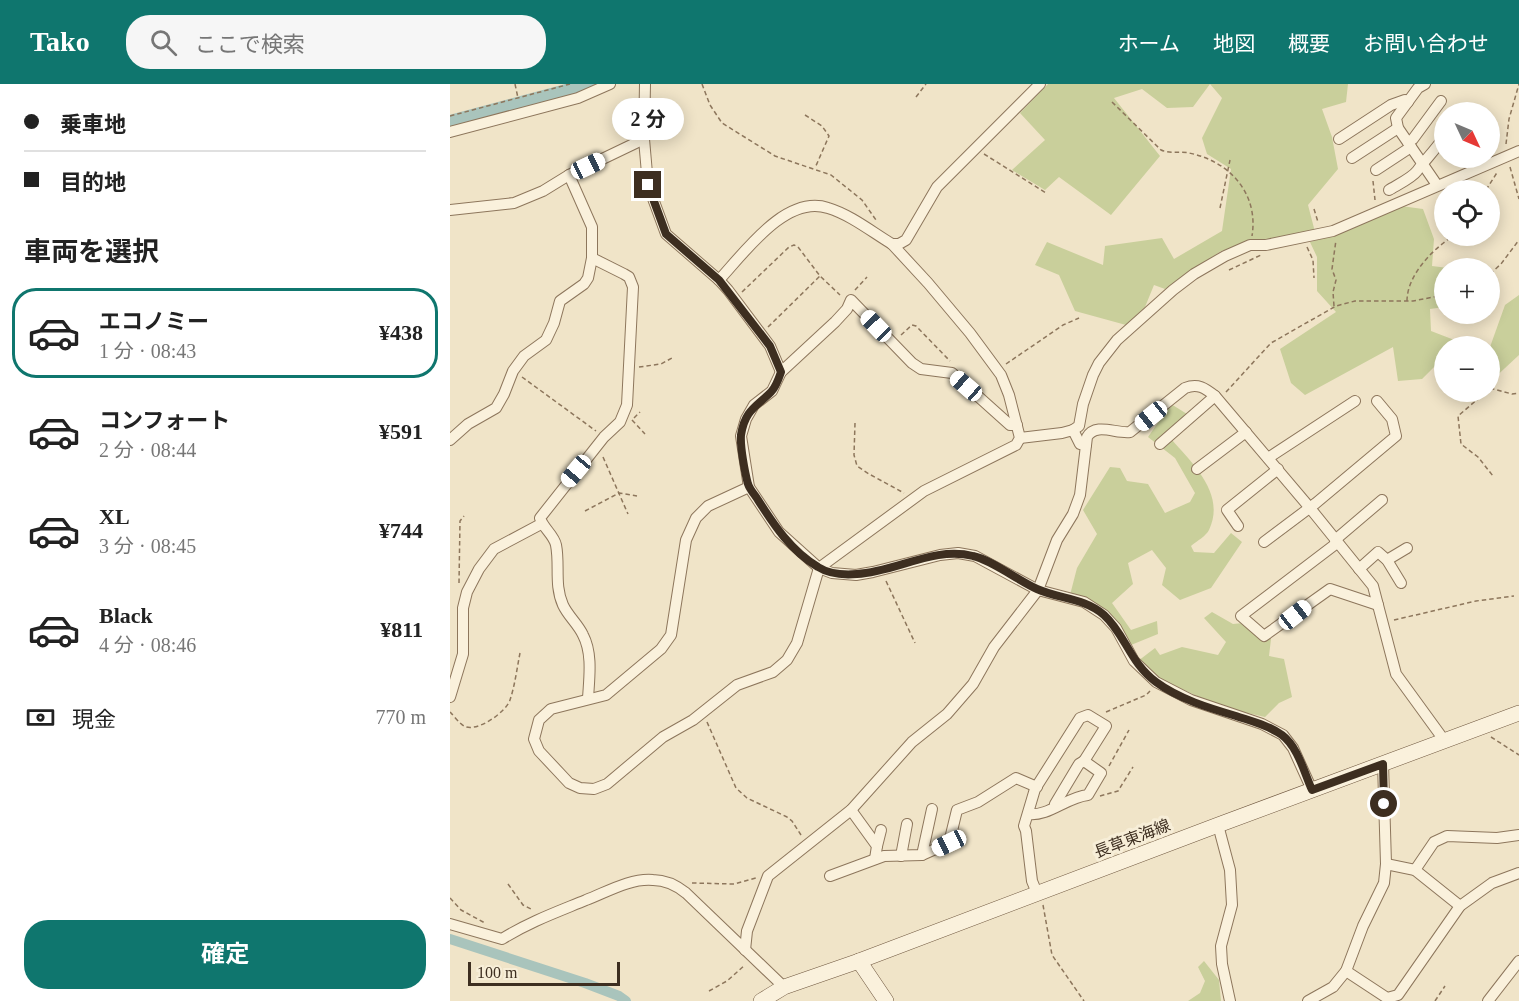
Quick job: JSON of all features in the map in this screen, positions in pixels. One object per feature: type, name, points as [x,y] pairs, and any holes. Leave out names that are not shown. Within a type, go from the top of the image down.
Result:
[{"type":"main road","name":"長草東海線","points":[[761,1001],[784,987],[859,961],[1519,713]]},
{"type":"main road","points":[[859,961],[886,1001]]},
{"type":"street","points":[[450,132],[578,98],[610,84]]},
{"type":"street","points":[[645,84],[644,140],[648,185],[666,234],[719,280],[770,346],[781,372]]},
{"type":"street","points":[[892,244],[899,244],[906,240],[937,188],[1040,84]]},
{"type":"street","points":[[1352,158],[1397,123],[1418,88],[1425,84]]},
{"type":"street","points":[[1339,139],[1384,103],[1405,100],[1408,102]]},
{"type":"street","points":[[1374,175],[1410,144],[1441,100]]},
{"type":"street","points":[[1384,103],[1434,180]]},
{"type":"street","points":[[450,210],[514,203],[543,191],[569,175],[644,140]]},
{"type":"street","points":[[1449,180],[1519,151]]},
{"type":"street","points":[[1389,190],[1417,171],[1434,152]]},
{"type":"street","points":[[450,440],[468,424],[496,408],[513,371],[524,356],[546,340],[560,302],[584,284],[588,278],[592,258],[592,227],[569,175]]},
{"type":"street","points":[[1020,438],[1062,433],[1079,426],[1083,404],[1099,363],[1117,340],[1194,274],[1250,245],[1266,245],[1334,231],[1434,186]]},
{"type":"street","points":[[719,280],[778,219],[795,208],[815,204],[830,208],[892,244],[970,333],[997,370],[1009,395],[1020,438],[1016,445],[924,491],[819,568],[797,643],[787,660],[773,672],[737,685],[704,712],[663,737],[607,784],[594,789],[580,788],[569,783],[539,751],[534,739],[539,720],[551,709],[606,695],[661,649],[671,635],[686,540],[696,518],[708,506],[749,487]]},
{"type":"street","points":[[588,699],[589,650],[584,636],[562,604],[557,584],[558,559],[555,542],[540,518],[600,441],[620,422],[627,405],[633,287],[629,277],[592,258]]},
{"type":"street","points":[[1017,425],[1010,425],[952,374],[921,369],[888,339],[850,299],[846,309],[835,322],[781,372],[772,391],[754,405],[746,419],[741,436],[749,487],[779,532],[819,568],[832,573],[856,575],[939,555],[958,553],[975,556],[1038,590],[1084,602],[1104,615],[1116,628],[1134,661],[1156,682],[1191,700],[1262,724],[1283,735],[1293,748],[1312,790]]},
{"type":"street","points":[[749,954],[747,931],[768,876],[851,810],[912,742],[947,714],[973,684],[994,647],[1038,590],[1057,540],[1073,514],[1080,495],[1087,437],[1094,430],[1130,432],[1190,386],[1202,387],[1216,398],[1269,458],[1373,586],[1395,674],[1444,740]]},
{"type":"street","points":[[1160,444],[1216,398]]},
{"type":"street","points":[[1269,458],[1355,401]]},
{"type":"street","points":[[1264,542],[1310,508],[1396,436],[1392,419],[1377,401]]},
{"type":"street","points":[[1073,430],[1080,444],[1086,445]]},
{"type":"street","points":[[1197,469],[1246,432]]},
{"type":"street","points":[[1238,526],[1227,510],[1278,469]]},
{"type":"street","points":[[1378,605],[1330,589],[1264,636],[1242,616],[1336,542],[1382,500]]},
{"type":"street","points":[[450,697],[463,654],[463,608],[467,592],[479,569],[494,549],[542,524]]},
{"type":"street","points":[[1387,560],[1407,548]]},
{"type":"street","points":[[1359,569],[1378,552],[1387,560],[1401,583]]},
{"type":"street","points":[[1038,893],[1032,881],[1024,826],[1037,787],[1080,718],[1088,715],[1106,726],[1084,761],[1079,764],[1055,804],[1056,806]]},
{"type":"street","points":[[1028,814],[1037,815],[1073,798],[1088,795],[1101,773],[1084,761]]},
{"type":"street","points":[[1308,1001],[1333,987],[1346,971],[1363,926],[1384,883],[1386,864],[1383,764]]},
{"type":"street","points":[[830,876],[884,856],[922,855],[949,843],[957,810],[978,802],[1016,778],[1037,787]]},
{"type":"street","points":[[922,855],[932,809]]},
{"type":"street","points":[[851,810],[877,846]]},
{"type":"street","points":[[901,856],[907,824]]},
{"type":"street","points":[[1218,825],[1230,870],[1232,904],[1221,946],[1222,964],[1230,1001]]},
{"type":"street","points":[[875,859],[881,830]]},
{"type":"street","points":[[1415,870],[1434,842],[1447,836],[1497,838],[1519,835]]},
{"type":"street","points":[[1386,864],[1415,870],[1460,906]]},
{"type":"street","points":[[1346,971],[1387,998],[1398,995],[1460,906],[1492,883],[1519,873]]},
{"type":"street","points":[[450,924],[502,939],[530,922],[632,883],[650,879],[664,881],[677,886],[686,893],[784,987]]},
{"type":"street","points":[[1488,1001],[1519,962]]},
{"type":"path","points":[[515,84],[518,98]]},
{"type":"path","points":[[450,116],[570,84]]},
{"type":"path","points":[[702,84],[710,105],[722,123],[775,156],[831,175],[862,200],[880,227],[880,237]]},
{"type":"path","points":[[916,97],[926,84]]},
{"type":"path","points":[[1492,180],[1504,158],[1509,119],[1519,84]]},
{"type":"path","points":[[1112,102],[1161,150],[1189,153],[1212,159],[1228,170],[1251,204],[1253,219],[1250,245]]},
{"type":"path","points":[[805,115],[822,126],[829,136],[815,169]]},
{"type":"path","points":[[975,148],[1046,193]]},
{"type":"path","points":[[1504,158],[1519,199]]},
{"type":"path","points":[[1220,208],[1230,160]]},
{"type":"path","points":[[1374,175],[1376,212]]},
{"type":"path","points":[[1314,209],[1322,234]]},
{"type":"path","points":[[1334,231],[1336,238],[1332,269],[1336,280],[1333,292],[1334,306]]},
{"type":"path","points":[[1303,238],[1313,260],[1314,278]]},
{"type":"path","points":[[1500,265],[1519,240]]},
{"type":"path","points":[[734,299],[789,247],[794,245],[820,276],[843,298],[850,299],[867,277]]},
{"type":"path","points":[[1229,270],[1260,256],[1266,245]]},
{"type":"path","points":[[1407,301],[1407,289],[1438,246]]},
{"type":"path","points":[[761,334],[820,276]]},
{"type":"path","points":[[1216,398],[1271,343],[1334,306],[1355,301],[1407,301],[1434,298]]},
{"type":"path","points":[[997,370],[1062,325],[1079,318]]},
{"type":"path","points":[[888,339],[899,337],[912,325],[916,326],[950,361],[952,374]]},
{"type":"path","points":[[628,368],[661,364],[672,358]]},
{"type":"path","points":[[513,371],[600,441],[628,514]]},
{"type":"path","points":[[1500,391],[1512,394],[1519,393]]},
{"type":"path","points":[[1474,402],[1458,416],[1461,444],[1478,457],[1492,476]]},
{"type":"path","points":[[640,412],[632,420],[645,434]]},
{"type":"path","points":[[855,423],[854,455],[857,466],[900,490],[910,501]]},
{"type":"path","points":[[585,511],[619,493],[637,496]]},
{"type":"path","points":[[464,516],[460,521],[458,579],[459,586],[467,592]]},
{"type":"path","points":[[882,570],[915,643]]},
{"type":"path","points":[[1383,623],[1476,601],[1514,596]]},
{"type":"path","points":[[450,712],[463,726],[470,727],[483,723],[500,713],[510,699],[520,653]]},
{"type":"path","points":[[1097,721],[1101,715],[1146,695],[1156,682]]},
{"type":"path","points":[[704,712],[711,735],[736,788],[747,798],[787,817],[807,846]]},
{"type":"path","points":[[1487,725],[1491,737],[1519,755]]},
{"type":"path","points":[[1101,773],[1106,771],[1129,730]]},
{"type":"path","points":[[1088,795],[1108,795],[1118,791],[1133,767]]},
{"type":"path","points":[[677,886],[685,883],[734,884],[768,876]]},
{"type":"path","points":[[508,884],[523,905],[548,915]]},
{"type":"path","points":[[1038,893],[1052,955],[1084,1001]]},
{"type":"path","points":[[450,898],[461,910],[490,925]]},
{"type":"path","points":[[709,991],[727,981],[749,954]]},
{"type":"path","points":[[1435,1001],[1445,987]]},
{"type":"green space","points":[[1048,84],[1210,84],[1193,107],[1167,108],[1142,89],[1114,98],[1160,156],[1111,215],[1059,177],[1045,190],[1012,170],[1045,140],[1020,113]]},
{"type":"green space","points":[[1210,84],[1348,84],[1346,102],[1322,109],[1332,137],[1338,169],[1308,205],[1315,232],[1221,251],[1165,289],[1154,285],[1145,307],[1126,325],[1075,311],[1059,275],[1035,265],[1047,242],[1103,265],[1105,246],[1162,238],[1174,259],[1222,231],[1231,169],[1207,154],[1202,138],[1222,98]]},
{"type":"green space","points":[[1401,206],[1423,209],[1434,239],[1432,266],[1434,266],[1434,308],[1430,309],[1431,331],[1444,336],[1434,336],[1434,367],[1422,379],[1398,381],[1393,347],[1305,395],[1291,383],[1280,349],[1336,312],[1317,291],[1317,257],[1310,242],[1341,233]]},
{"type":"green space","points":[[1519,295],[1519,355],[1500,373],[1500,336],[1494,336],[1505,305]]},
{"type":"green space","points":[[1171,404],[1195,419],[1172,440],[1205,481],[1213,504],[1213,517],[1209,530],[1191,546],[1194,552],[1214,553],[1231,533],[1242,542],[1211,588],[1180,600],[1162,585],[1166,568],[1152,550],[1128,563],[1133,584],[1112,603],[1131,630],[1157,621],[1158,634],[1131,645],[1109,614],[1070,595],[1077,568],[1097,534],[1083,510],[1110,467],[1120,468],[1127,481],[1148,484],[1165,513],[1190,502],[1195,493],[1175,458],[1148,437]]},
{"type":"green space","points":[[1212,612],[1233,624],[1243,623],[1262,639],[1271,639],[1269,656],[1284,659],[1292,697],[1279,703],[1265,717],[1221,707],[1160,679],[1138,661],[1155,648],[1160,655],[1182,647],[1218,655],[1226,642],[1204,618]]},
{"type":"green space","points":[[1204,961],[1219,980],[1221,1001],[1188,1001],[1200,993],[1205,981],[1198,967]]},
{"type":"waterway","points":[[450,124],[574,91],[592,84]]},
{"type":"waterway","points":[[450,939],[585,983],[626,1001]]},
{"type":"route","points":[[648,185],[666,234],[728,290],[770,346],[781,372],[772,391],[754,405],[746,419],[741,436],[749,487],[779,532],[805,557],[819,568],[832,573],[856,575],[939,555],[958,553],[975,556],[1038,590],[1084,602],[1104,615],[1116,628],[1134,661],[1156,682],[1191,700],[1262,724],[1283,735],[1293,748],[1312,790],[1383,764],[1384,804]]}]
